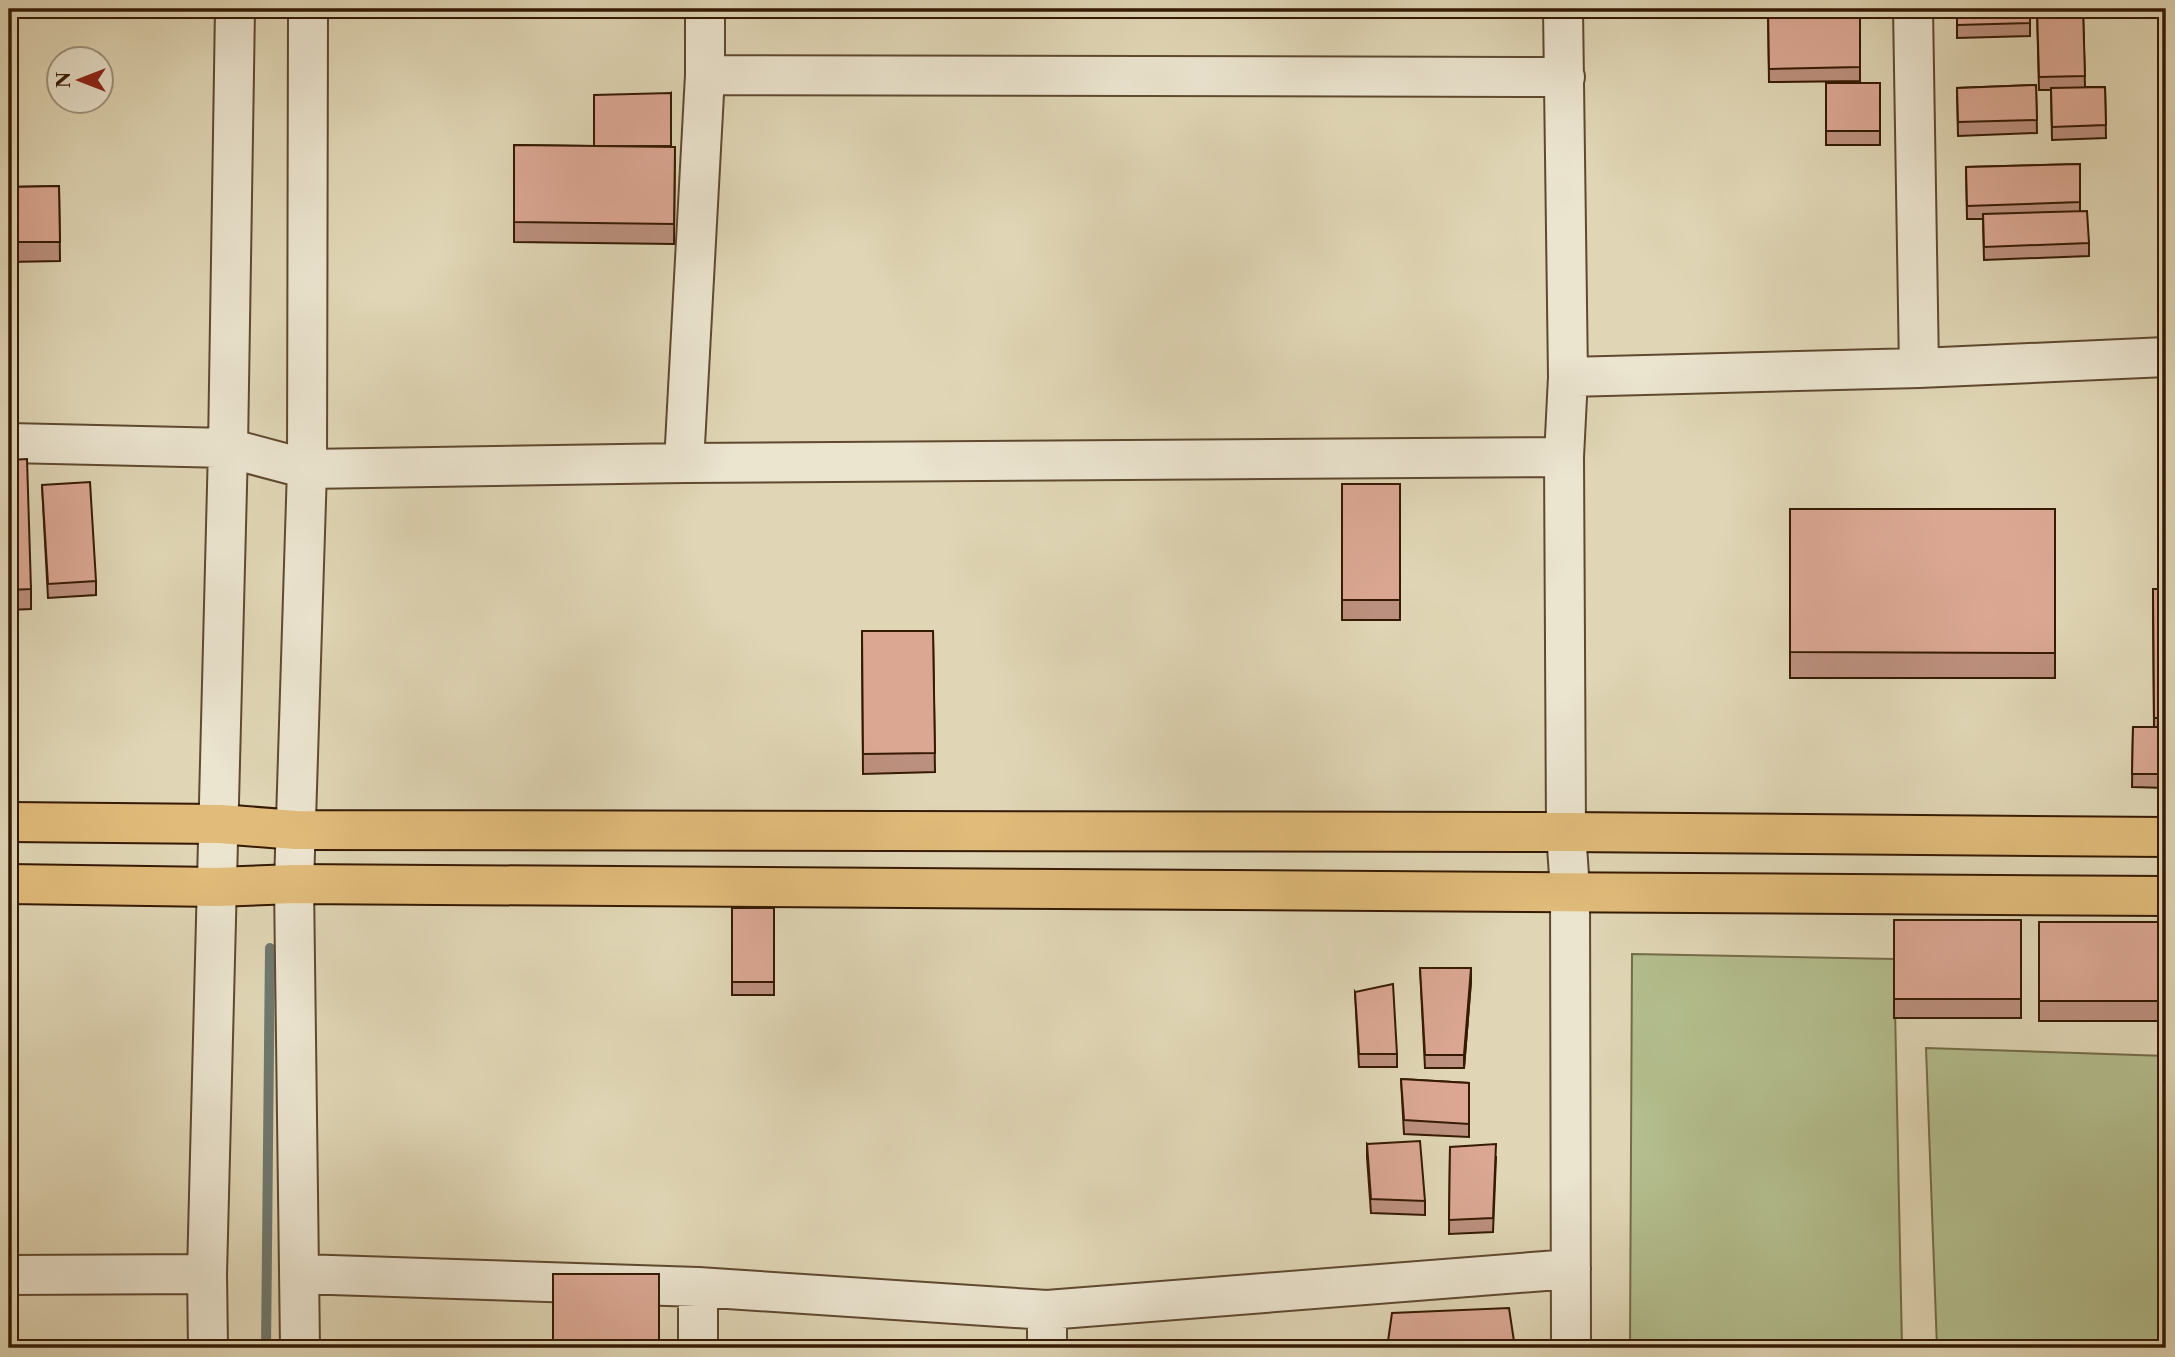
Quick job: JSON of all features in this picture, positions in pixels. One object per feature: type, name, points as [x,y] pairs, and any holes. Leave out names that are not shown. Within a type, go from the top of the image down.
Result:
[{"type":"main road","points":[[9,822],[219,824],[296,830],[1566,832],[2166,838]]},
{"type":"main road","points":[[9,884],[2166,895]]},
{"type":"street","points":[[208,1348],[207,1274],[228,448],[235,9]]},
{"type":"street","points":[[300,1348],[294,884],[307,469],[308,9]]},
{"type":"street","points":[[684,463],[705,75],[705,9]]},
{"type":"street","points":[[1563,9],[1568,377],[1564,457],[1566,832],[1570,890],[1571,1348]]},
{"type":"street","points":[[1913,9],[1919,368]]},
{"type":"street","points":[[705,75],[1565,77]]},
{"type":"street","points":[[1568,377],[1919,368],[2166,357]]},
{"type":"street","points":[[9,443],[228,448],[307,469],[684,463],[1564,457]]},
{"type":"street","points":[[300,1274],[698,1287],[1047,1310],[1571,1269]]},
{"type":"street","points":[[9,1275],[207,1274]]},
{"type":"street","points":[[698,1287],[698,1348]]},
{"type":"street","points":[[1047,1310],[1047,1348]]},
{"type":"green space","points":[[1632,954],[1894,959],[1902,1348],[1630,1348]]},
{"type":"green space","points":[[1926,1048],[2166,1056],[2166,1348],[1937,1348]]},
{"type":"building","points":[[1768,9],[1860,9],[1860,67],[1769,69]]},
{"type":"building","points":[[1957,9],[2030,9],[2030,23],[1957,25]]},
{"type":"building","points":[[2037,9],[2083,9],[2085,76],[2039,77]]},
{"type":"building","points":[[1826,83],[1880,83],[1880,131],[1826,131]]},
{"type":"building","points":[[2036,85],[2037,120],[1958,122],[1957,88]]},
{"type":"building","points":[[2105,87],[2106,125],[2052,127],[2051,88]]},
{"type":"building","points":[[671,93],[671,146],[594,146],[594,95]]},
{"type":"building","points":[[514,145],[675,147],[674,224],[514,222]]},
{"type":"building","points":[[2080,164],[2080,202],[1967,206],[1966,167]]},
{"type":"building","points":[[59,186],[60,242],[9,242],[9,187]]},
{"type":"building","points":[[2087,211],[2089,243],[1984,247],[1983,214]]},
{"type":"building","points":[[27,459],[31,589],[9,590],[9,460]]},
{"type":"building","points":[[90,482],[96,581],[48,584],[42,485]]},
{"type":"building","points":[[1342,484],[1400,484],[1400,600],[1342,600]]},
{"type":"building","points":[[1790,509],[2055,509],[2055,653],[1790,652]]},
{"type":"building","points":[[2153,589],[2166,589],[2166,718],[2154,718]]},
{"type":"building","points":[[862,631],[933,631],[935,753],[863,754]]},
{"type":"building","points":[[2133,727],[2166,727],[2166,774],[2132,774]]},
{"type":"building","points":[[732,908],[774,908],[774,982],[732,982]]},
{"type":"building","points":[[1894,920],[2021,920],[2021,999],[1894,999]]},
{"type":"building","points":[[2039,922],[2166,922],[2166,1001],[2039,1001]]},
{"type":"building","points":[[1420,968],[1471,968],[1464,1055],[1425,1055]]},
{"type":"building","points":[[1393,984],[1397,1054],[1359,1054],[1355,992]]},
{"type":"building","points":[[1401,1079],[1469,1083],[1469,1124],[1404,1120]]},
{"type":"building","points":[[1420,1141],[1425,1201],[1371,1199],[1367,1144]]},
{"type":"building","points":[[1496,1144],[1493,1218],[1449,1220],[1450,1147]]},
{"type":"building","points":[[553,1274],[659,1274],[659,1348],[553,1348]]},
{"type":"building","points":[[1509,1308],[1515,1348],[1387,1348],[1392,1313]]},
{"type":"waterway","points":[[266,1348],[270,948]]}]
